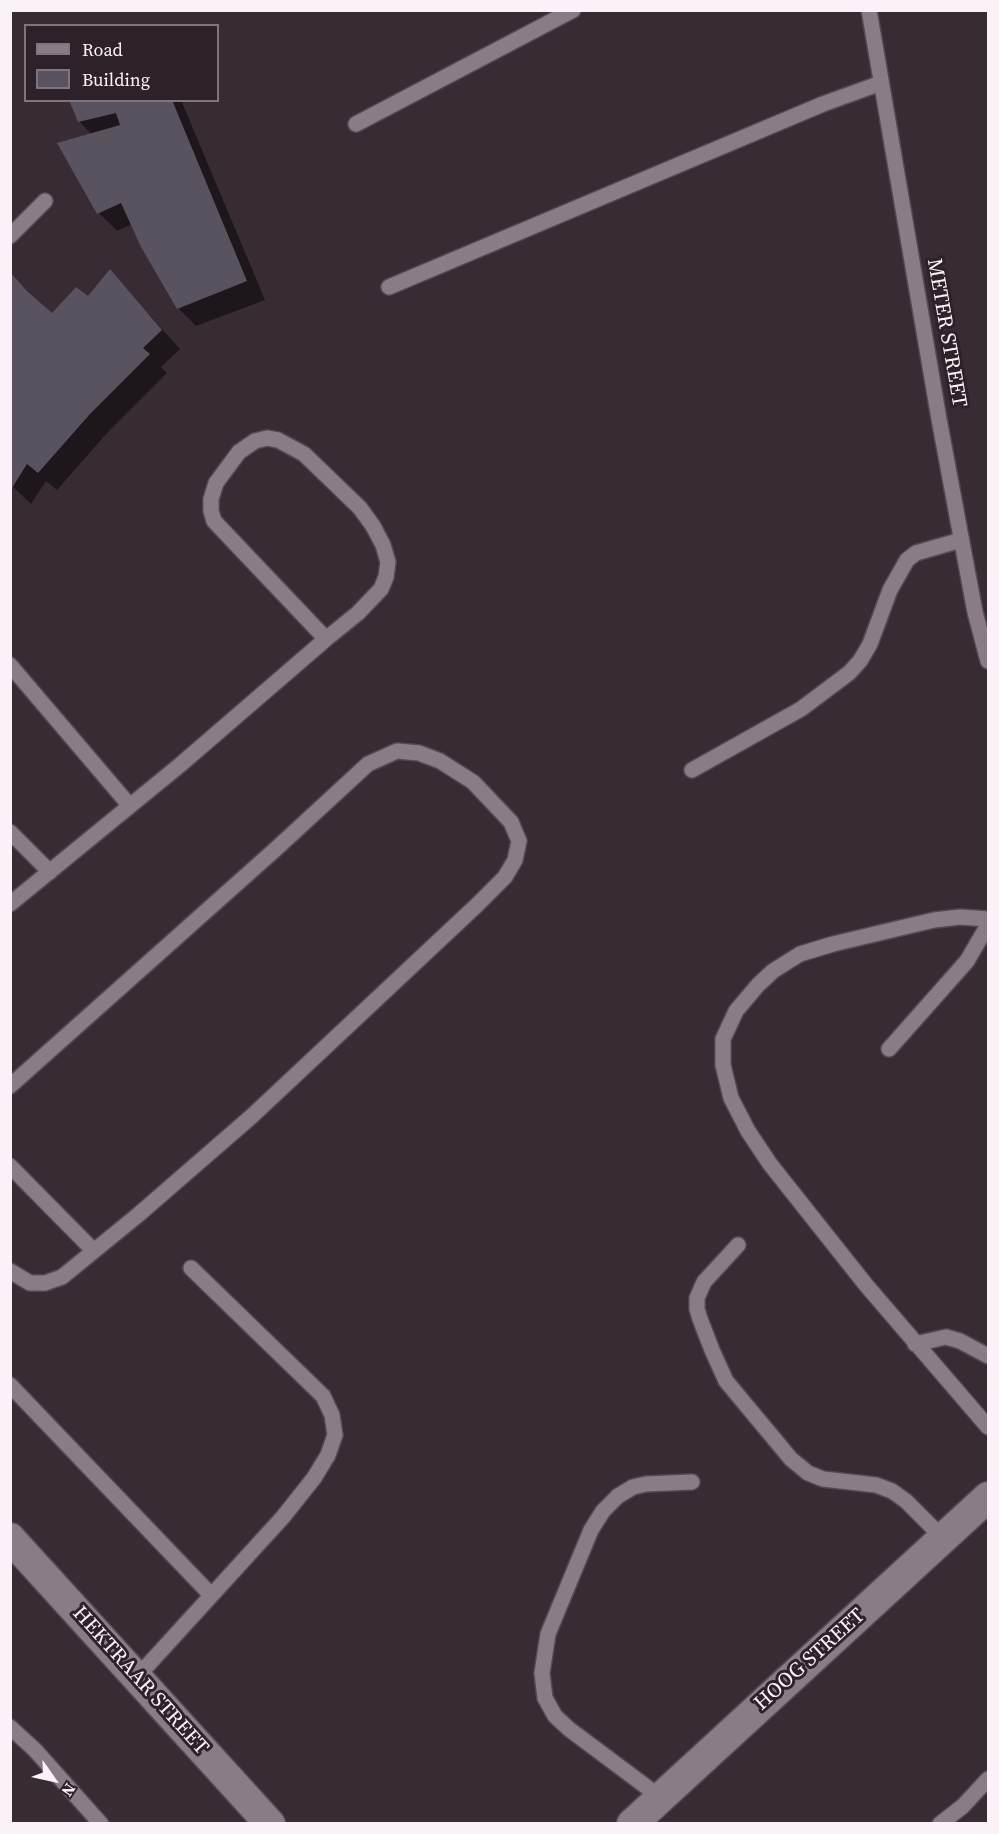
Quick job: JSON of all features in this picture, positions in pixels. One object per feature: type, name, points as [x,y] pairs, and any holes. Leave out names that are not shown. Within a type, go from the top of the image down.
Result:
[{"type":"street","name":"HOOG STREET","points":[[632,1824],[988,1497]]},
{"type":"street","name":"HEKTRAAR STREET","points":[[10,1538],[270,1824]]},
{"type":"lane","points":[[356,124],[573,10]]},
{"type":"lane","name":"METER STREET","points":[[869,10],[975,612],[988,661]]},
{"type":"lane","points":[[389,287],[823,104],[881,83]]},
{"type":"lane","points":[[10,236],[45,201]]},
{"type":"lane","points":[[10,904],[180,765],[358,613],[381,589],[386,577],[388,562],[373,526],[360,508],[304,454],[278,440],[267,438],[255,441],[239,452],[216,483],[211,499],[214,521],[326,639]]},
{"type":"lane","points":[[692,770],[801,709],[849,673],[860,661],[870,644],[890,590],[907,560],[916,553],[962,540]]},
{"type":"lane","points":[[10,665],[130,806]]},
{"type":"lane","points":[[10,1086],[368,764],[397,751],[419,753],[440,760],[473,782],[511,822],[519,841],[515,860],[498,884],[252,1116],[62,1277],[45,1283],[30,1282],[10,1271]]},
{"type":"lane","points":[[10,832],[50,872]]},
{"type":"lane","points":[[988,919],[960,917],[934,920],[800,954],[773,970],[758,985],[735,1011],[723,1039],[723,1065],[731,1098],[748,1131],[770,1164],[915,1344],[988,1427]]},
{"type":"lane","points":[[889,1049],[967,961],[988,925]]},
{"type":"lane","points":[[10,1166],[94,1251]]},
{"type":"lane","points":[[738,1245],[704,1282],[697,1298],[700,1319],[711,1350],[726,1381],[791,1459],[808,1473],[823,1479],[876,1485],[892,1491],[944,1539]]},
{"type":"lane","points":[[137,1677],[283,1517],[308,1486],[328,1455],[335,1435],[332,1415],[323,1396],[191,1268]]},
{"type":"lane","points":[[915,1344],[946,1336],[988,1356]]},
{"type":"lane","points":[[10,1384],[211,1595]]},
{"type":"lane","points":[[660,1797],[555,1716],[545,1698],[542,1673],[548,1634],[591,1530],[603,1511],[618,1496],[633,1487],[646,1484],[692,1482]]},
{"type":"lane","points":[[10,1727],[35,1750],[102,1824]]},
{"type":"lane","points":[[940,1824],[963,1806],[988,1779]]},
{"type":"building","points":[[70,102],[173,102],[247,281],[177,309],[141,247],[121,203],[97,214],[57,143],[120,125],[116,113],[78,122]]},
{"type":"building","points":[[110,269],[162,330],[143,348],[150,354],[90,414],[38,473],[27,464],[12,488],[10,272],[52,313],[76,287],[88,296]]}]
